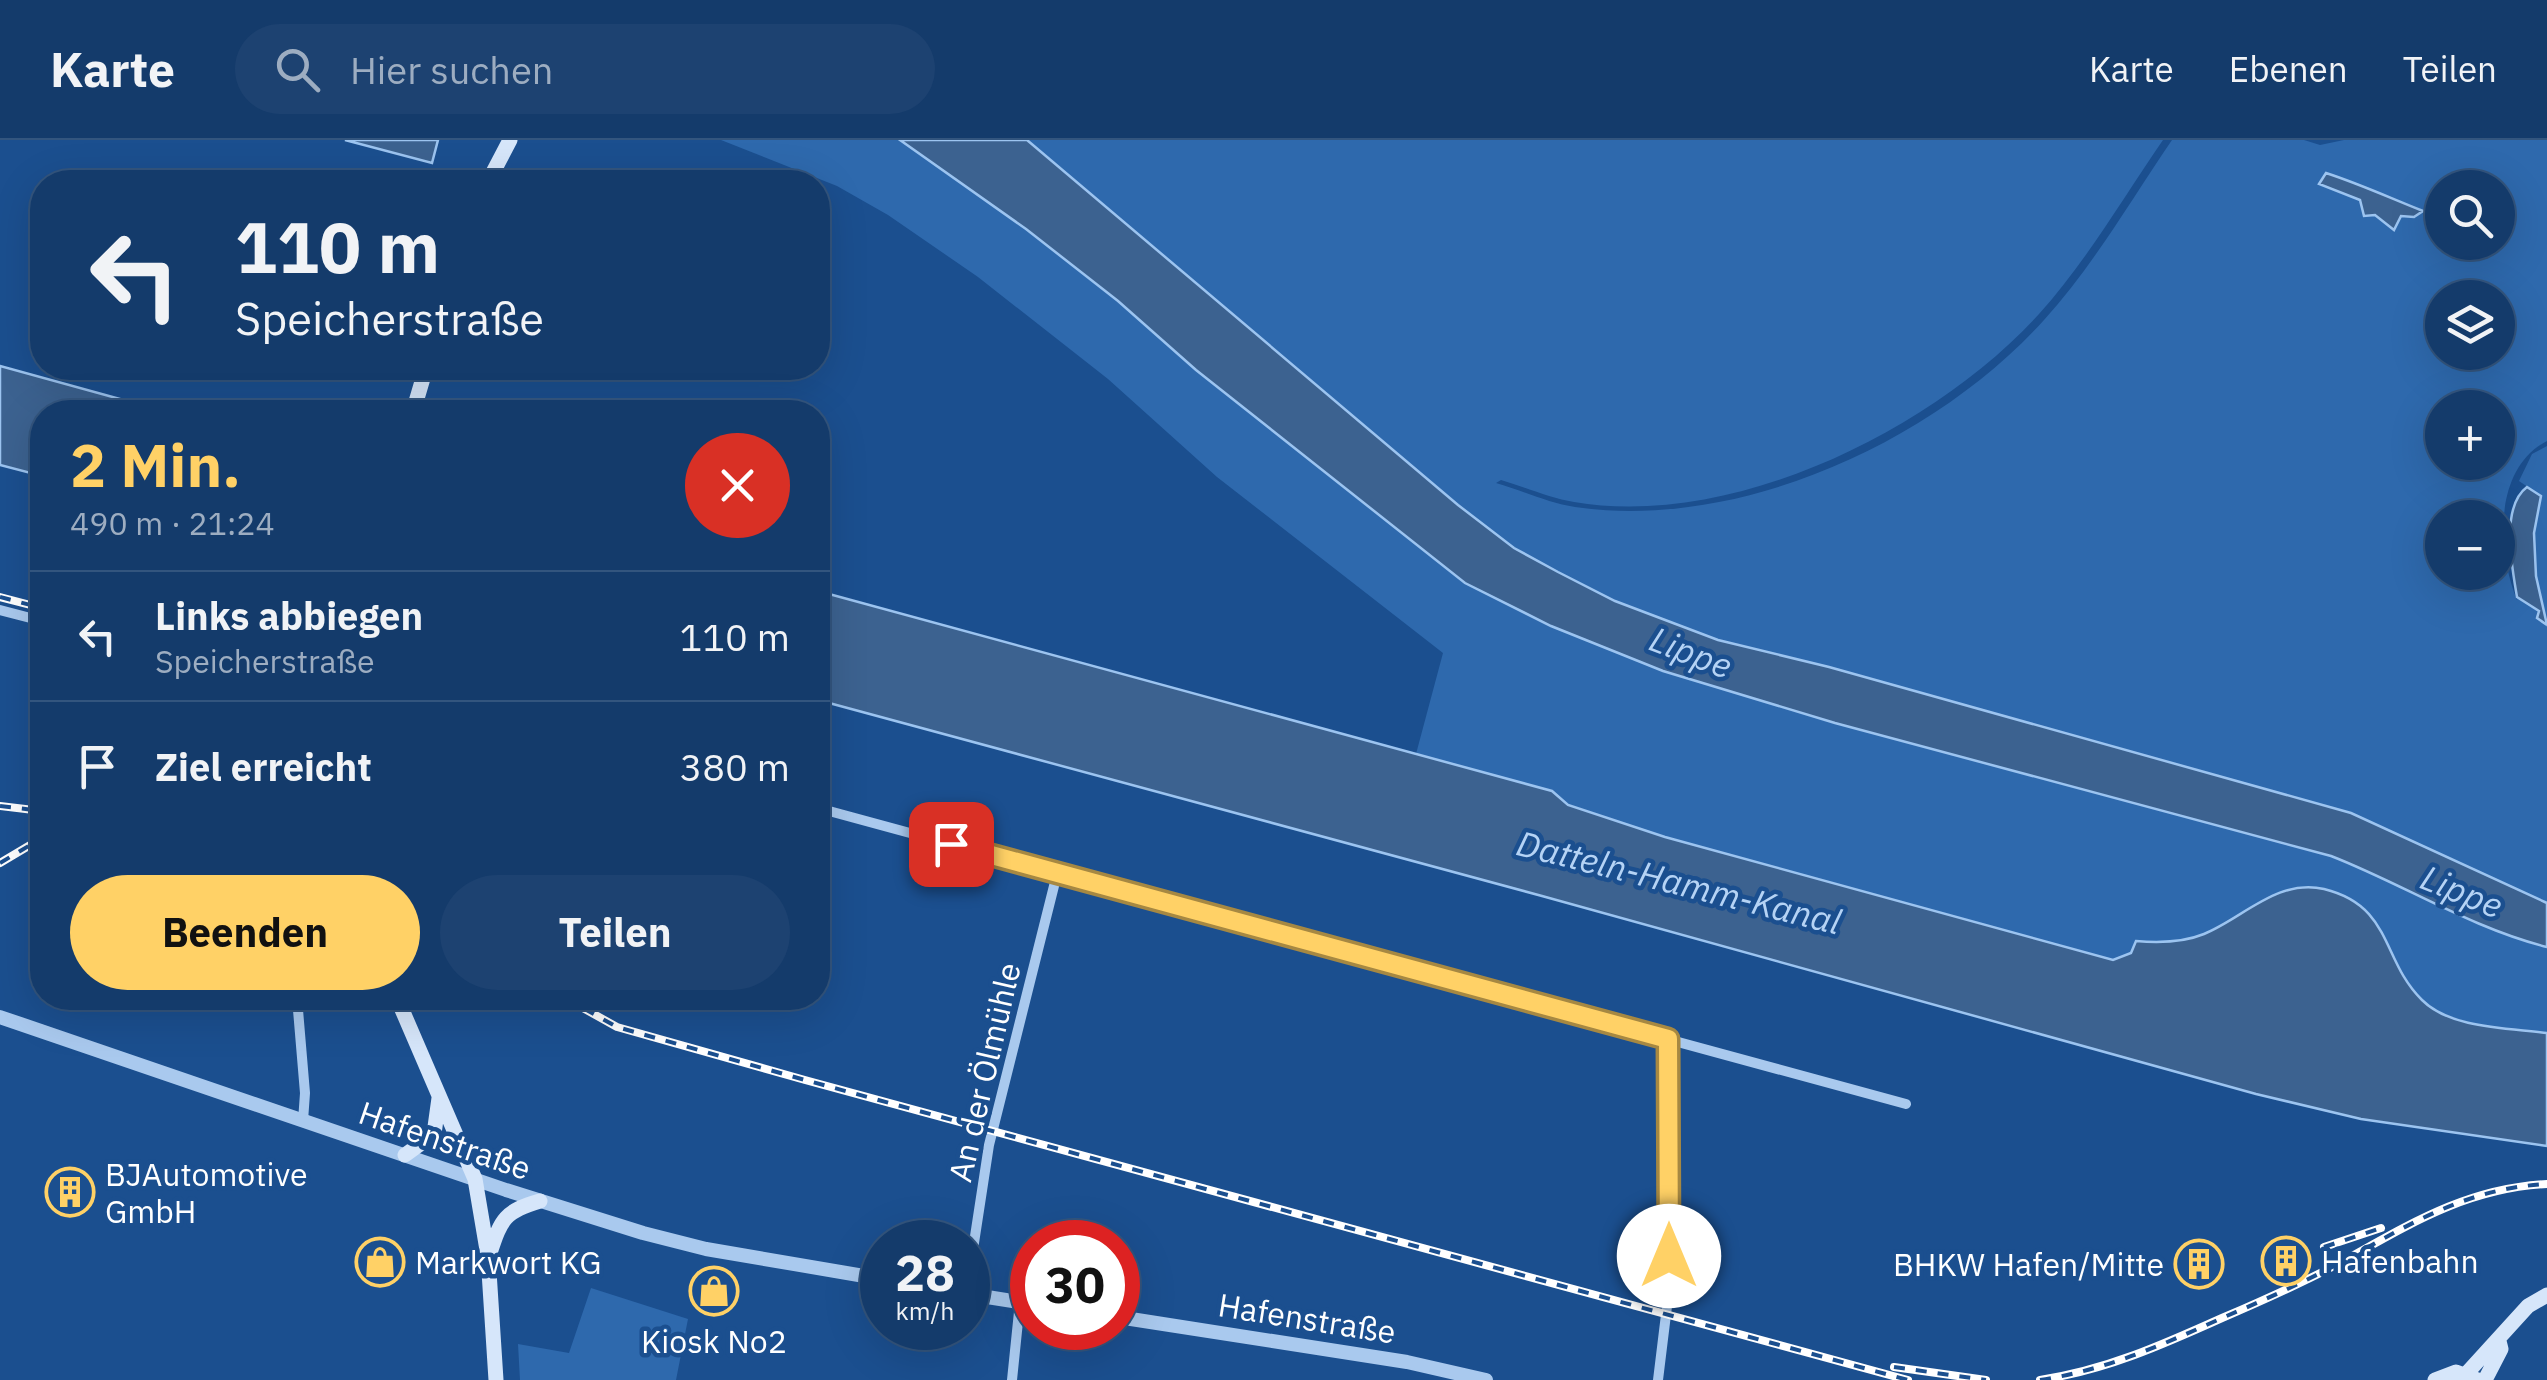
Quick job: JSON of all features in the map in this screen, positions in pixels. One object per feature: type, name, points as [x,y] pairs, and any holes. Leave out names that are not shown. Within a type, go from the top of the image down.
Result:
[{"type":"main road","points":[[494,170],[510,140]]},
{"type":"main road","points":[[402,1010],[475,1180],[488,1256],[496,1380]]},
{"type":"main road","points":[[405,1155],[434,1134],[439,1094]]},
{"type":"main road","points":[[488,1256],[502,1220],[521,1206],[540,1201]]},
{"type":"main road","points":[[2435,1380],[2446,1374],[2476,1378],[2500,1349],[2499,1341],[2528,1306],[2547,1294]]},
{"type":"street","points":[[0,610],[30,618]]},
{"type":"street","points":[[830,811],[1906,1104]]},
{"type":"street","name":"An der Ölmühle","points":[[978,1220],[989,1145],[1057,874]]},
{"type":"street","points":[[298,1010],[305,1093],[303,1120]]},
{"type":"street","name":"Hafenstraße","points":[[0,1017],[540,1201],[706,1249],[860,1276]]},
{"type":"street","points":[[1658,1380],[1669,1290],[1668,1039]]},
{"type":"street","name":"Hafenstraße","points":[[1140,1320],[1407,1362],[1486,1380]]},
{"type":"street","points":[[1012,1380],[1017,1350]]},
{"type":"shaded area","points":[[721,140],[900,140],[1026,229],[1118,301],[1196,370],[1466,583],[1552,626],[1663,671],[1835,723],[2331,856],[2377,874],[2442,908],[2547,947],[2547,1033],[2491,1027],[2437,1010],[2411,986],[2362,906],[2243,911],[2204,934],[2165,944],[2136,941],[2131,953],[2113,960],[1665,837],[1568,805],[1552,791],[1416,754],[1443,653],[1217,477],[1108,379],[978,277],[888,215],[830,183],[830,170],[797,170]]},
{"type":"shaded area","points":[[1027,140],[2163,140],[2088,251],[2039,314],[1995,356],[1944,396],[1887,432],[1826,462],[1763,485],[1699,500],[1635,506],[1574,502],[1501,480],[1496,483],[1575,507],[1638,511],[1703,505],[1767,490],[1830,468],[1891,439],[1948,404],[1999,364],[2062,299],[2172,140],[2304,140],[2320,145],[2344,140],[2547,140],[2547,441],[2529,454],[2515,476],[2515,390],[2425,390],[2425,480],[2513,480],[2507,500],[2425,500],[2425,590],[2514,590],[2517,600],[2539,611],[2538,618],[2547,625],[2547,903],[2351,813],[1718,640],[1614,601],[1514,548],[1458,505]]},
{"type":"shaded area","points":[[2547,446],[2547,619],[2535,558],[2541,496],[2519,481],[2532,454]]},
{"type":"shaded area","points":[[591,1288],[688,1319],[676,1380],[520,1380],[518,1344],[569,1353]]},
{"type":"water","points":[[345,140],[438,140],[432,163]]},
{"type":"water","name":"Lippe","points":[[900,140],[1027,140],[1458,505],[1514,548],[1615,601],[1718,640],[1829,667],[2351,813],[2547,903],[2547,947],[2491,929],[2331,856],[1835,723],[1663,671],[1551,626],[1465,583],[1196,370],[1118,301],[1026,229]]},
{"type":"water","points":[[2326,173],[2423,211],[2414,217],[2401,216],[2394,230],[2375,215],[2364,216],[2360,200],[2319,184]]},
{"type":"water","points":[[0,366],[30,374],[30,380],[51,380],[123,400],[30,400],[30,473],[0,465]]},
{"type":"water","points":[[2527,487],[2541,496],[2534,533],[2536,576],[2547,625],[2537,618],[2539,611],[2517,597],[2515,504]]},
{"type":"water","name":"Datteln-Hamm-Kanal","points":[[830,594],[1552,791],[1568,805],[1665,837],[2113,960],[2131,953],[2136,941],[2170,942],[2196,937],[2276,894],[2307,887],[2324,889],[2346,897],[2375,921],[2409,984],[2434,1010],[2481,1026],[2547,1033],[2547,1146],[2361,1119],[2256,1094],[830,703]]},
{"type":"railway","points":[[0,597],[30,605]]},
{"type":"railway","points":[[0,806],[30,810]]},
{"type":"railway","points":[[0,863],[30,845]]},
{"type":"railway","points":[[587,1010],[617,1027],[805,1080],[1908,1380]]},
{"type":"railway","points":[[2040,1380],[2111,1363],[2178,1338],[2301,1283],[2443,1209],[2492,1192],[2547,1184]]},
{"type":"railway","points":[[2324,1247],[2381,1228]]},
{"type":"railway","points":[[1894,1367],[1986,1380]]},
{"type":"place","name":"BJAutomotive GmbH","points":[[70,1192]]},
{"type":"place","name":"Hafenbahn","points":[[2286,1261]]},
{"type":"place","name":"Markwort KG","points":[[380,1262]]},
{"type":"place","name":"BHKW Hafen/Mitte","points":[[2199,1264]]},
{"type":"place","name":"Kiosk No2","points":[[714,1291]]},
{"type":"route","points":[[951,844],[1668,1039],[1669,1256]]}]
